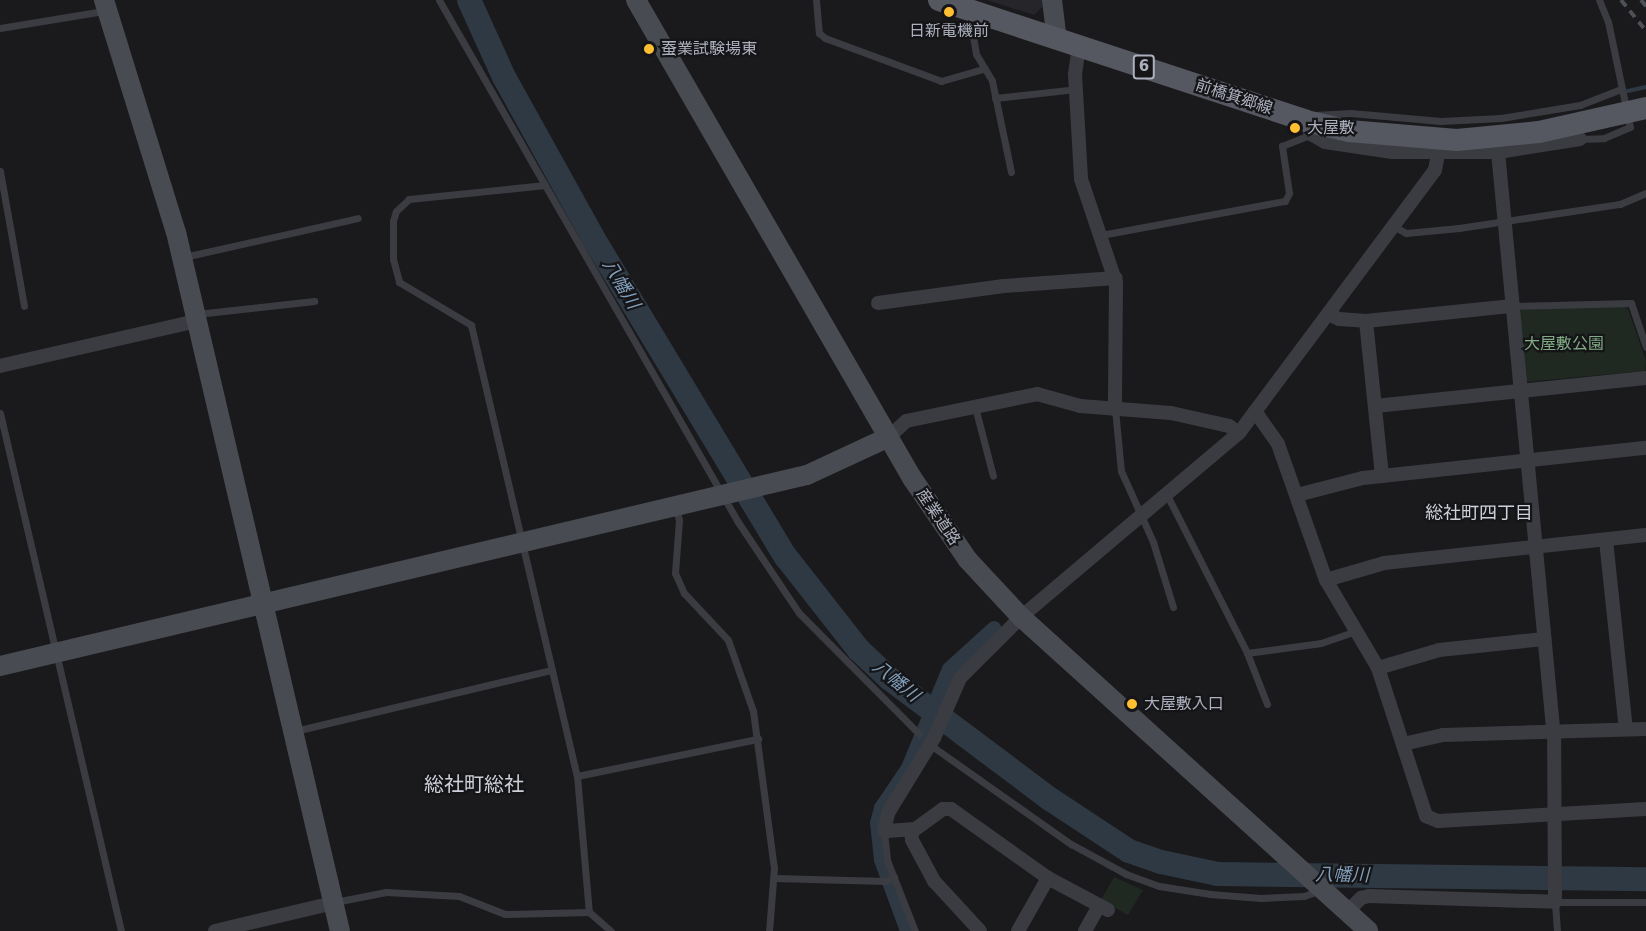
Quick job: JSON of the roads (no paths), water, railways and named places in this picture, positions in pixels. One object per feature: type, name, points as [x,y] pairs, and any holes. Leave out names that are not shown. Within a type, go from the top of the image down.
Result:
[{"type":"main road","name":"前橋箕郷線","points":[[939,0],[1079,46],[1309,127],[1433,140],[1539,132],[1638,107]]},
{"type":"street","name":"産業道路","points":[[636,0],[889,437],[951,537],[1021,617],[1366,930]]},
{"type":"street","points":[[1052,0],[1057,39]]},
{"type":"street","points":[[105,5],[182,257],[340,931]]},
{"type":"street","points":[[1079,46],[1076,89],[1080,179],[1116,278],[1115,409]]},
{"type":"street","points":[[1309,127],[1347,147],[1438,155],[1498,152],[1580,139]]},
{"type":"street","points":[[1347,912],[1365,896],[1554,899],[1554,731],[1510,306],[1506,218],[1498,152]]},
{"type":"street","points":[[1085,931],[1103,908],[1018,860],[955,810],[943,809],[911,830],[884,831],[888,813],[970,664],[1140,514],[1239,433],[1435,170],[1438,155]]},
{"type":"street","points":[[878,303],[1004,286],[1116,278]]},
{"type":"street","points":[[1328,314],[1339,319],[1366,321],[1510,306]]},
{"type":"street","points":[[0,366],[195,318]]},
{"type":"street","points":[[1366,321],[1382,476]]},
{"type":"street","points":[[1375,406],[1646,378]]},
{"type":"street","points":[[0,666],[768,484],[824,468],[889,437],[906,421],[1037,394],[1080,406],[1171,413],[1229,426],[1239,433]]},
{"type":"street","points":[[1255,411],[1275,438],[1326,580],[1359,630],[1378,668],[1426,816],[1432,821],[1553,812],[1646,809]]},
{"type":"street","points":[[1297,495],[1382,476],[1646,448]]},
{"type":"street","points":[[1326,580],[1378,564],[1646,535]]},
{"type":"street","points":[[1606,540],[1626,729]]},
{"type":"street","points":[[1378,668],[1440,650],[1544,639]]},
{"type":"street","points":[[1403,744],[1443,735],[1646,729]]},
{"type":"street","points":[[911,830],[912,840],[934,881],[980,931]]},
{"type":"street","points":[[1018,931],[1047,878]]},
{"type":"street","points":[[215,931],[333,903]]},
{"type":"lane","points":[[439,0],[724,495],[799,613],[832,651],[927,739],[1071,844],[1126,874],[1159,886],[1234,896],[1304,896],[1322,889]]},
{"type":"lane","points":[[816,0],[819,33],[825,38],[940,81],[983,69]]},
{"type":"lane","points":[[1580,139],[1604,138],[1628,131],[1638,107],[1621,89],[1608,22],[1599,0]]},
{"type":"lane","points":[[0,28],[105,5]]},
{"type":"lane","points":[[970,10],[968,19],[983,69],[990,77],[1011,172]]},
{"type":"lane","points":[[995,98],[1076,89]]},
{"type":"lane","points":[[1101,235],[1284,201],[1289,193],[1282,146],[1309,127],[1325,112],[1412,120],[1501,118],[1580,105],[1621,89]]},
{"type":"lane","points":[[0,171],[24,306]]},
{"type":"lane","points":[[545,185],[409,199],[396,211],[393,221],[393,260],[399,282],[471,325],[577,776],[589,912],[610,931]]},
{"type":"lane","points":[[1393,226],[1406,233],[1620,204],[1646,193]]},
{"type":"lane","points":[[182,257],[357,218]]},
{"type":"lane","points":[[195,318],[314,301]]},
{"type":"lane","points":[[1510,306],[1631,303],[1646,347]]},
{"type":"lane","points":[[975,407],[993,476]]},
{"type":"lane","points":[[1115,409],[1114,430],[1121,471],[1140,514],[1173,608]]},
{"type":"lane","points":[[0,413],[121,931]]},
{"type":"lane","points":[[1166,493],[1247,653],[1267,704]]},
{"type":"lane","points":[[675,507],[679,520],[675,573],[684,592],[728,640],[747,687],[758,739],[774,878],[769,931]]},
{"type":"lane","points":[[1247,653],[1321,643],[1359,630]]},
{"type":"lane","points":[[293,732],[552,670]]},
{"type":"lane","points":[[577,776],[758,739]]},
{"type":"lane","points":[[884,831],[882,842],[915,931]]},
{"type":"lane","points":[[774,878],[885,881],[894,877]]},
{"type":"lane","points":[[333,903],[397,892],[459,896],[505,914],[589,912]]},
{"type":"lane","points":[[1557,931],[1554,899],[1646,902]]},
{"type":"waterway","name":"八幡川","points":[[469,0],[504,77],[592,236],[786,557],[859,650],[890,679],[1050,799],[1129,851],[1161,862],[1218,874],[1646,879]]},
{"type":"waterway","points":[[1628,91],[1646,87]]},
{"type":"waterway","points":[[907,931],[881,860],[877,823],[881,808],[908,768],[949,669],[994,628]]},
{"type":"railway","points":[[1621,0],[1646,31]]},
{"type":"railway","points":[[1641,0],[1646,6]]},
{"type":"place","name":"日新電機前","points":[[949,12]]},
{"type":"place","name":"蚕業試験場東","points":[[649,49]]},
{"type":"place","name":"大屋敷","points":[[1295,128]]},
{"type":"place","name":"大屋敷入口","points":[[1132,704]]},
{"type":"district","name":"総社町四丁目","points":[[1479,513]]},
{"type":"district","name":"総社町総社","points":[[474,784]]},
{"type":"park label","name":"大屋敷公園","points":[[1564,344]]}]
